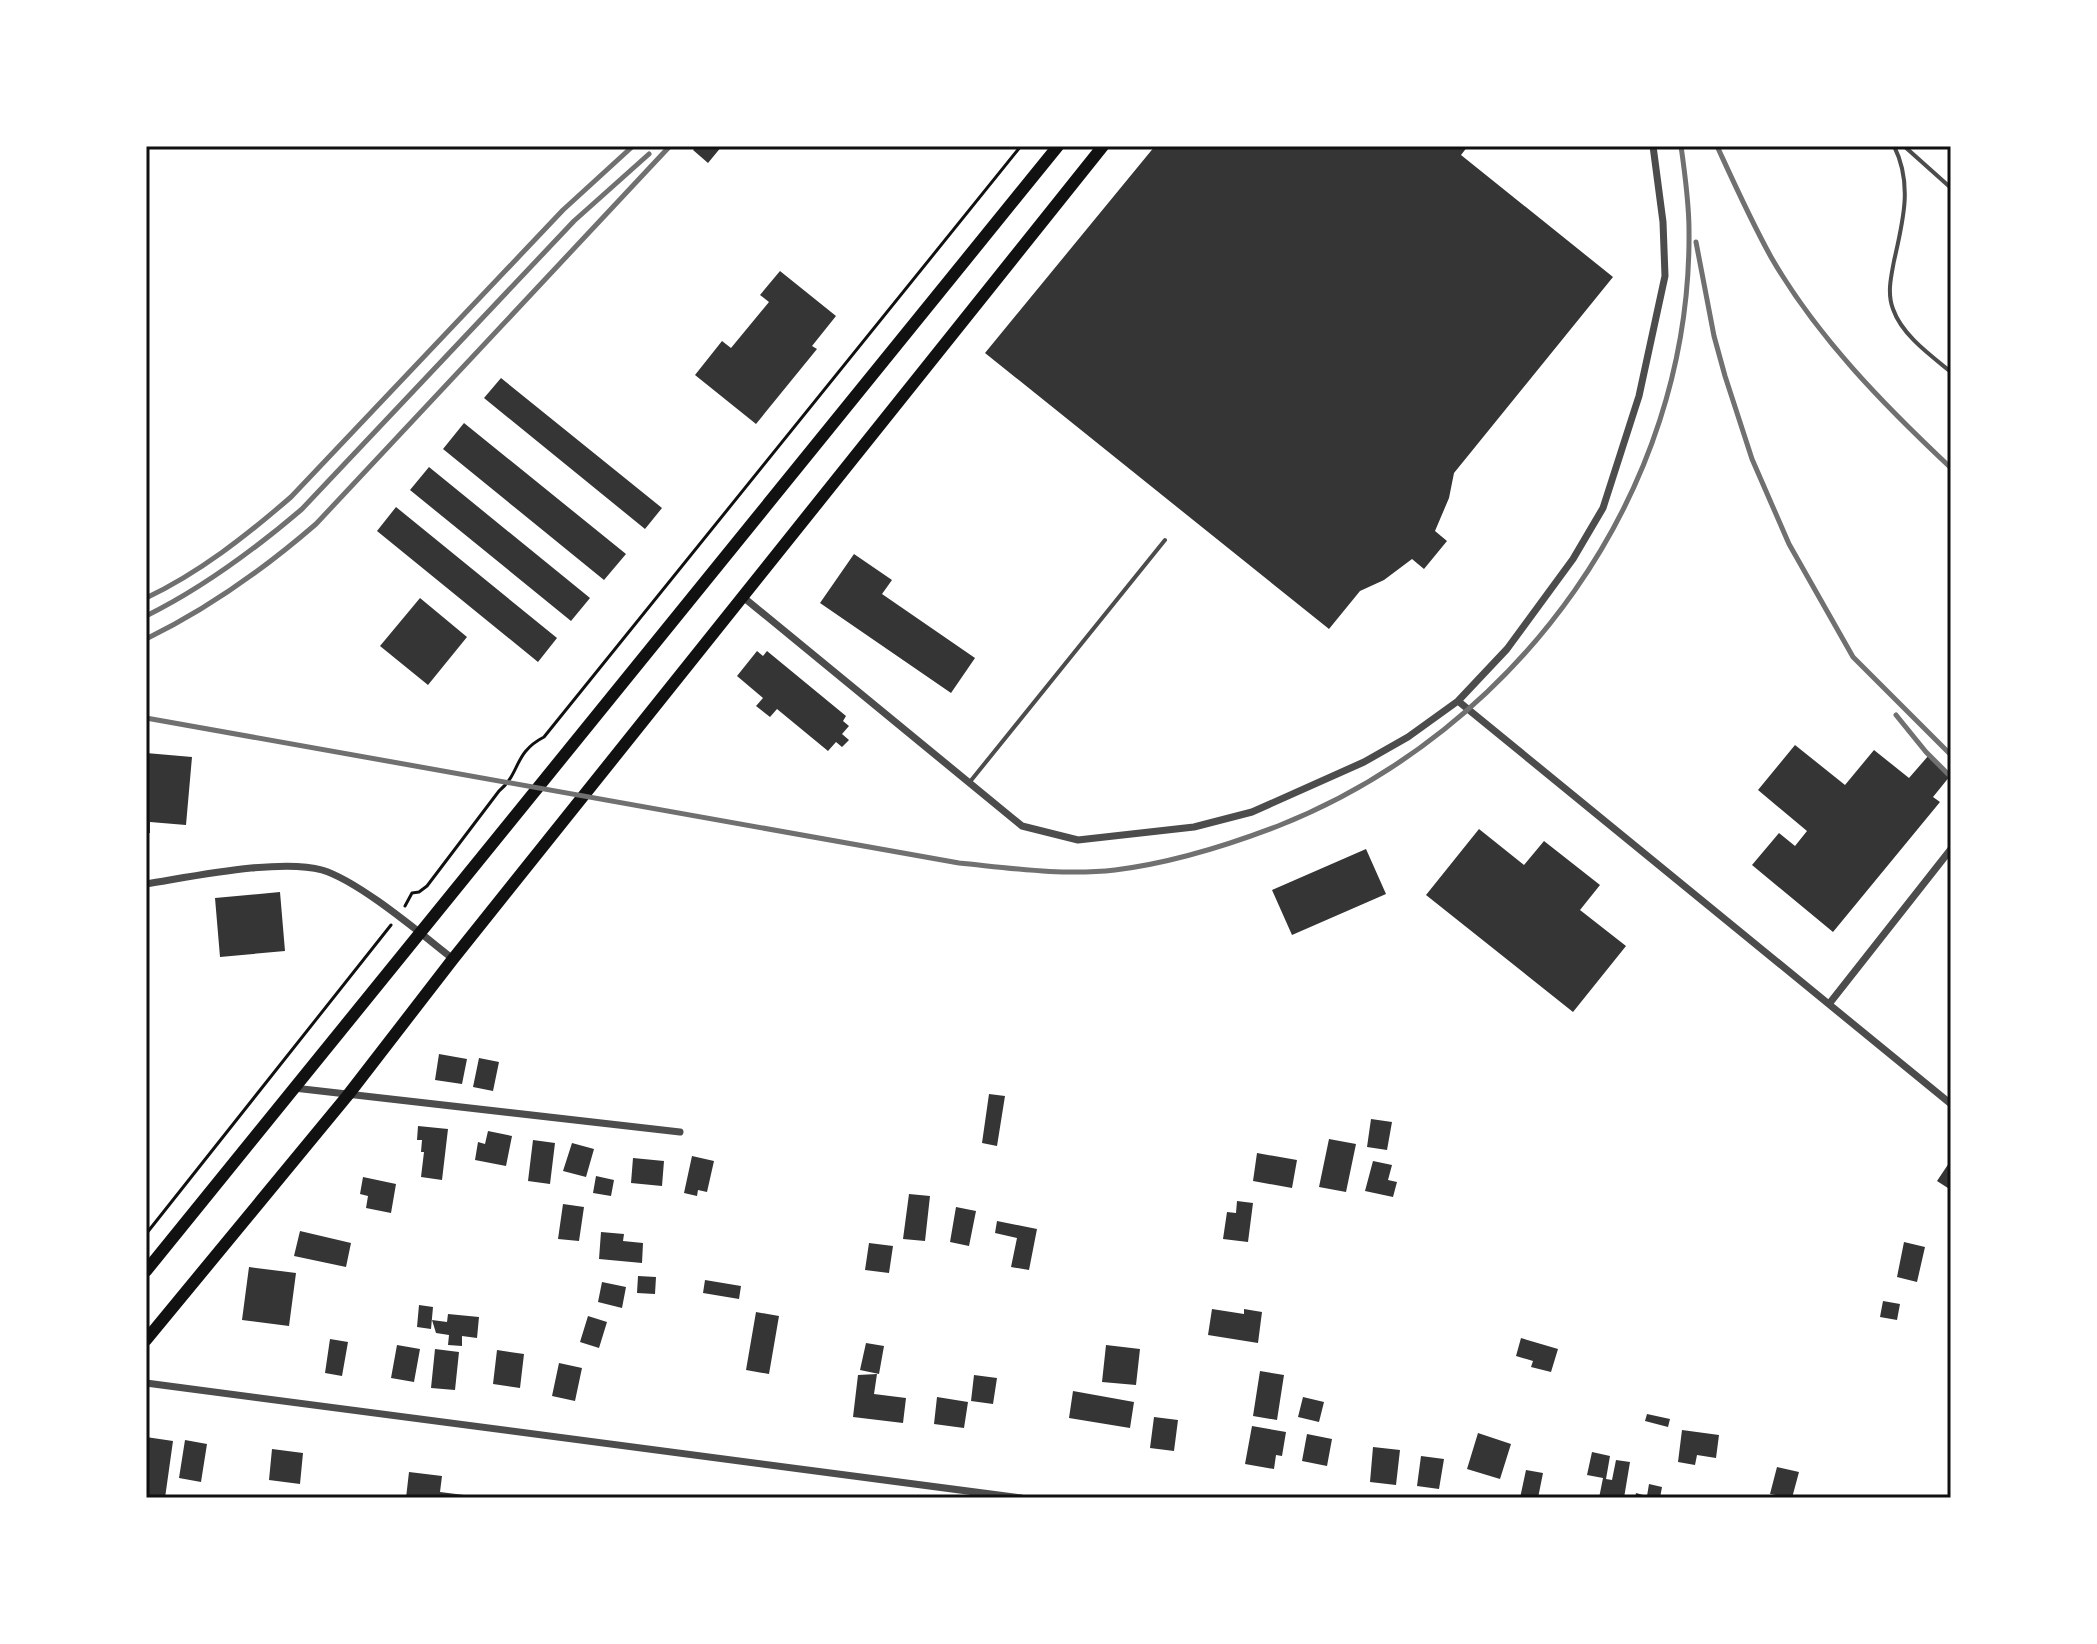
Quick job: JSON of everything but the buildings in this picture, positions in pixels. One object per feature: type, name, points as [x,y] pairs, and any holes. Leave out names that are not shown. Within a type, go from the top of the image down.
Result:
[{"type":"main road","points":[[146,1271],[1058,146]]},
{"type":"main road","points":[[146,1340],[348,1095],[453,959],[1103,146]]},
{"type":"street","points":[[743,597],[1022,826],[1078,840],[1194,827],[1252,812],[1350,769],[1408,737],[1458,701],[1507,649],[1573,559],[1603,508],[1639,396],[1665,276],[1663,222],[1653,146]]},
{"type":"street","points":[[1458,701],[1951,1104]]},
{"type":"street","points":[[1829,1004],[1951,849]]},
{"type":"street","points":[[146,884],[212,873],[298,865],[324,870],[357,888],[453,959]]},
{"type":"street","points":[[294,1088],[680,1132]]},
{"type":"street","points":[[146,1383],[1021,1498]]},
{"type":"lane","points":[[1894,146],[1903,167],[1905,211],[1890,281],[1893,310],[1918,343],[1951,372]]},
{"type":"lane","points":[[1904,146],[1951,188]]},
{"type":"lane","points":[[969,783],[1165,540]]},
{"type":"path","points":[[412,896],[412,893],[427,886],[499,791],[511,781],[523,753],[544,737],[1021,146]]},
{"type":"path","points":[[146,1234],[388,929]]},
{"type":"railway","points":[[146,598],[222,553],[291,497],[563,210],[633,146]]},
{"type":"railway","points":[[146,639],[235,587],[316,524],[670,146]]},
{"type":"railway","points":[[146,718],[959,863],[998,867],[1056,872],[1095,872],[1136,867],[1219,847],[1278,826],[1365,784],[1444,730],[1514,665],[1575,591],[1624,509],[1660,420],[1682,327],[1689,230],[1681,146]]},
{"type":"railway","points":[[1717,146],[1771,257],[1809,315],[1877,395],[1951,468]]},
{"type":"railway","points":[[146,616],[227,567],[302,509],[574,221],[649,154]]},
{"type":"railway","points":[[1696,242],[1725,376],[1752,459],[1789,544],[1853,657],[1951,755]]},
{"type":"railway","points":[[1896,715],[1951,777]]}]
